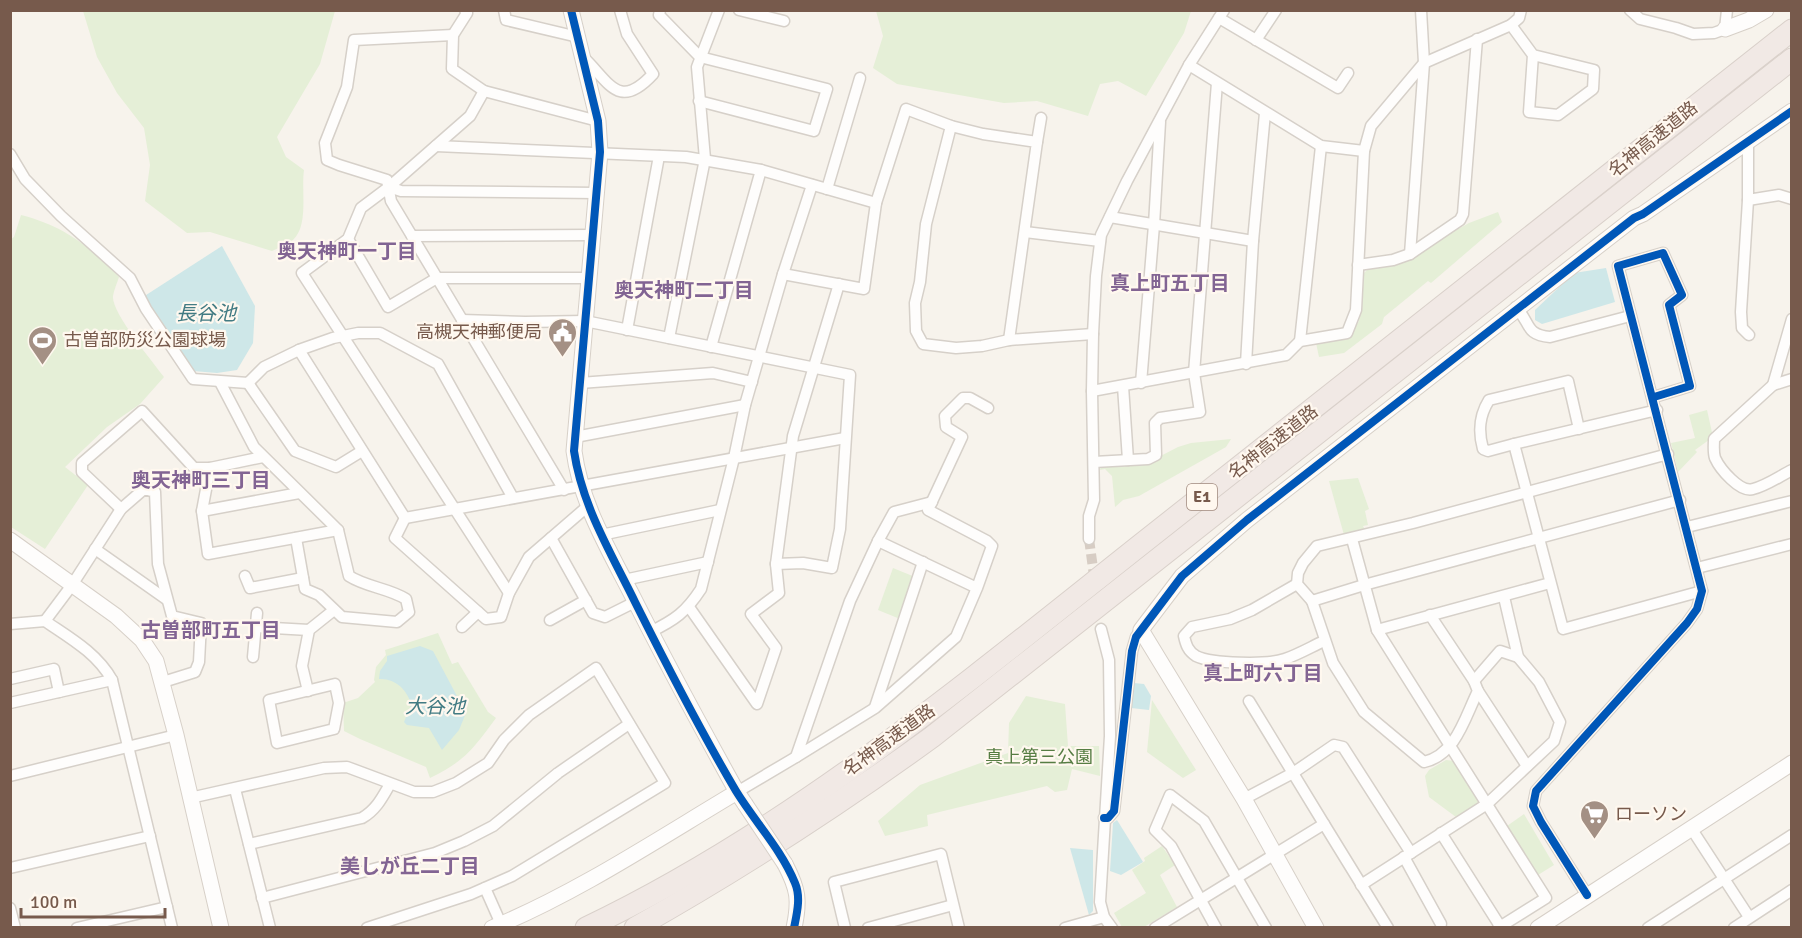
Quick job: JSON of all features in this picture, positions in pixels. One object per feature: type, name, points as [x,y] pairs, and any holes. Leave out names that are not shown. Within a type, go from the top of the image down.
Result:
[{"type":"highway","name":"名神高速道路","points":[[586,927],[671,883],[796,806],[858,764],[982,671],[1791,30]]},
{"type":"highway","name":"名神高速道路","points":[[635,927],[784,839],[867,784],[932,737],[1791,59]]},
{"type":"highway","points":[[570,927],[671,883]]},
{"type":"highway","points":[[640,927],[669,909]]},
{"type":"street","points":[[465,10],[467,13],[453,35],[452,69],[484,91],[598,121]]},
{"type":"street","points":[[504,10],[506,20],[578,37]]},
{"type":"street","points":[[571,10],[598,121],[600,152],[574,451],[581,487],[601,535],[650,632],[741,798],[785,864],[796,885],[798,906],[794,927]]},
{"type":"street","points":[[582,56],[612,89],[626,92],[642,86],[653,74],[627,34],[620,10]]},
{"type":"street","points":[[660,10],[659,15],[700,57],[827,89],[814,131],[699,101]]},
{"type":"street","points":[[669,338],[705,159],[697,67],[719,10]]},
{"type":"street","points":[[739,10],[784,21]]},
{"type":"street","points":[[1256,40],[1276,10]]},
{"type":"street","points":[[1410,254],[1424,63],[1420,10]]},
{"type":"street","points":[[1092,391],[1286,355],[1300,341],[1347,333],[1356,310],[1364,151],[1371,126],[1424,63],[1511,25],[1519,18],[1521,10]]},
{"type":"street","points":[[1630,10],[1640,19],[1693,34],[1714,33],[1749,20],[1766,10]]},
{"type":"street","points":[[1725,29],[1728,10]]},
{"type":"street","points":[[1652,21],[1658,11]]},
{"type":"street","points":[[1089,539],[1089,516],[1094,500],[1093,334],[1100,241],[1110,217],[1189,65],[1222,14],[1256,40],[1338,88],[1348,73]]},
{"type":"street","points":[[1511,25],[1533,55],[1594,70],[1593,89],[1558,115],[1529,112],[1533,55]]},
{"type":"street","points":[[453,35],[354,40],[347,87],[325,143],[327,160],[387,180],[391,201],[564,490]]},
{"type":"street","points":[[1358,265],[1393,260],[1410,254],[1460,220],[1463,214],[1477,39]]},
{"type":"street","points":[[1189,65],[1321,146],[1364,151]]},
{"type":"street","points":[[827,189],[860,78]]},
{"type":"street","points":[[1094,462],[1148,459],[1156,455],[1155,423],[1160,418],[1200,412],[1194,373],[1203,233],[1217,82]]},
{"type":"street","points":[[484,91],[470,116],[389,187],[361,208],[348,239],[302,273],[509,593]]},
{"type":"street","points":[[783,274],[864,289],[876,203],[906,109],[951,126],[983,134],[1037,142]]},
{"type":"street","points":[[1104,818],[1108,818],[1114,811],[1132,651],[1136,636],[1182,576],[1247,520],[1516,308],[1634,218],[1791,111]]},
{"type":"street","points":[[1245,364],[1265,113]]},
{"type":"street","points":[[1009,340],[1041,118]]},
{"type":"street","points":[[1141,383],[1160,119]]},
{"type":"street","points":[[951,126],[927,224],[915,303],[916,331],[923,344],[956,348],[1009,340],[1093,334]]},
{"type":"street","points":[[1748,142],[1748,200],[1742,328],[1749,334]]},
{"type":"street","points":[[436,146],[600,152],[705,159],[761,170],[876,203]]},
{"type":"street","points":[[1300,341],[1321,146]]},
{"type":"street","points":[[10,154],[26,179],[61,216],[130,278],[146,309],[193,379],[248,383],[264,367],[299,350],[342,336],[380,333],[438,364],[513,498]]},
{"type":"street","points":[[627,330],[659,156]]},
{"type":"street","points":[[711,347],[761,170]]},
{"type":"street","points":[[650,632],[675,620],[689,607],[701,590],[745,405],[783,274],[812,185]]},
{"type":"street","points":[[389,187],[401,191],[597,193]]},
{"type":"street","points":[[1748,200],[1779,195],[1791,199]]},
{"type":"street","points":[[1110,217],[1253,241]]},
{"type":"street","points":[[1025,232],[1100,241]]},
{"type":"street","points":[[412,237],[593,235]]},
{"type":"street","points":[[348,239],[388,307],[437,278],[589,278]]},
{"type":"street","points":[[1587,895],[1533,806],[1536,790],[1687,623],[1697,609],[1702,591],[1618,266],[1663,253],[1682,295],[1669,305],[1690,386],[1653,397]]},
{"type":"street","points":[[689,607],[757,704],[776,648],[751,614],[779,592],[776,564],[792,448],[838,284]]},
{"type":"street","points":[[1516,308],[1522,314],[1529,329],[1538,336],[1550,337],[1630,316]]},
{"type":"street","points":[[462,320],[585,321],[850,375],[840,529],[832,568],[803,563],[776,564]]},
{"type":"street","points":[[1773,385],[1791,320]]},
{"type":"street","points":[[299,350],[405,519]]},
{"type":"street","points":[[580,383],[713,374],[752,382]]},
{"type":"street","points":[[1791,379],[1773,385],[1714,439],[1715,458],[1732,480],[1743,489],[1752,490],[1791,470]]},
{"type":"street","points":[[1579,429],[1568,381],[1490,400],[1482,412],[1479,433],[1483,449],[1488,451],[1514,444],[1579,429],[1657,410]]},
{"type":"street","points":[[220,382],[254,447],[338,530],[349,576],[357,581],[395,592],[406,599],[409,612],[397,622],[342,617],[319,595],[305,589],[296,538]]},
{"type":"street","points":[[248,383],[295,451],[336,467],[362,451]]},
{"type":"street","points":[[1123,386],[1128,460]]},
{"type":"street","points":[[485,888],[496,926],[741,798],[796,757],[875,708],[957,637],[992,546],[987,541],[928,510],[962,437],[946,427],[945,416],[963,398],[970,398],[988,408]]},
{"type":"street","points":[[575,437],[745,405]]},
{"type":"street","points":[[121,509],[82,472],[82,463],[142,411],[194,468],[210,468],[263,457]]},
{"type":"street","points":[[405,519],[845,438]]},
{"type":"street","points":[[1514,444],[1563,628],[1702,591]]},
{"type":"street","points":[[1518,657],[1500,651],[1476,686],[1451,747],[1434,760],[1424,762],[1364,712],[1333,663],[1312,601],[1297,584],[1298,573],[1303,562],[1317,546],[1352,539],[1668,454]]},
{"type":"street","points":[[210,468],[202,511],[208,554],[338,530]]},
{"type":"street","points":[[45,621],[72,585],[121,509],[144,489],[155,492],[158,564],[166,599],[172,616],[201,623],[199,662],[195,672],[163,682]]},
{"type":"street","points":[[202,511],[300,493]]},
{"type":"street","points":[[1312,601],[1680,500]]},
{"type":"street","points":[[1687,527],[1791,501]]},
{"type":"street","points":[[796,757],[850,601],[894,512],[932,502]]},
{"type":"street","points":[[405,519],[395,538],[486,620],[501,617],[509,593],[529,557],[588,506]]},
{"type":"street","points":[[601,535],[720,510]]},
{"type":"street","points":[[551,538],[593,613],[605,617],[635,602]]},
{"type":"street","points":[[1352,539],[1377,630],[1546,898],[1499,927],[1442,833]]},
{"type":"street","points":[[10,540],[116,616],[142,640],[156,661],[176,735],[221,927]]},
{"type":"street","points":[[878,542],[977,588]]},
{"type":"street","points":[[1697,568],[1791,544]]},
{"type":"street","points":[[95,549],[166,599]]},
{"type":"street","points":[[624,580],[708,562]]},
{"type":"street","points":[[875,708],[923,562]]},
{"type":"street","points":[[245,576],[250,588],[303,578]]},
{"type":"street","points":[[1377,630],[1550,583]]},
{"type":"street","points":[[1297,584],[1252,610],[1230,619],[1192,627],[1184,636],[1187,649],[1197,656],[1250,663],[1283,659],[1324,641]]},
{"type":"street","points":[[1360,885],[1487,804],[1554,741],[1560,722],[1539,682],[1518,657],[1504,597]]},
{"type":"street","points":[[550,620],[586,600]]},
{"type":"street","points":[[308,691],[302,666],[309,630],[334,610]]},
{"type":"street","points":[[462,627],[478,612]]},
{"type":"street","points":[[253,657],[257,613]]},
{"type":"street","points":[[1430,615],[1527,766]]},
{"type":"street","points":[[10,624],[45,621],[92,654],[107,669],[112,680],[172,927]]},
{"type":"street","points":[[256,627],[309,630]]},
{"type":"street","points":[[1101,629],[1109,660],[1110,736],[1100,902],[1104,917],[1112,927]]},
{"type":"street","points":[[1141,630],[1244,799],[1316,927]]},
{"type":"street","points":[[190,798],[324,768],[347,767],[414,792],[433,792],[456,783],[488,763],[504,740],[529,715],[596,668],[665,783],[512,876],[485,888],[367,927]]},
{"type":"street","points":[[10,679],[54,669],[59,692]]},
{"type":"street","points":[[10,703],[112,680]]},
{"type":"street","points":[[335,684],[339,703],[334,729],[277,743],[269,700],[308,691],[335,684]]},
{"type":"street","points":[[1250,701],[1360,885],[1388,927]]},
{"type":"street","points":[[262,898],[435,853],[464,841],[493,826],[558,773],[629,724]]},
{"type":"street","points":[[10,776],[176,735]]},
{"type":"street","points":[[1244,799],[1293,773],[1334,745],[1343,747],[1407,855],[1440,926]]},
{"type":"street","points":[[1547,925],[1587,895],[1791,763]]},
{"type":"street","points":[[249,844],[362,818],[381,802],[390,784]]},
{"type":"street","points":[[235,789],[270,927]]},
{"type":"street","points":[[1216,927],[1171,846],[1155,830],[1170,795],[1204,821],[1266,927]]},
{"type":"street","points":[[1161,926],[1200,899],[1324,824]]},
{"type":"street","points":[[1691,828],[1749,917]]},
{"type":"street","points":[[1648,927],[1791,835]]},
{"type":"street","points":[[10,868],[150,836]]},
{"type":"street","points":[[846,927],[834,882],[941,854],[959,927]]},
{"type":"street","points":[[1734,927],[1791,890]]},
{"type":"street","points":[[868,927],[953,905]]},
{"type":"street","points":[[77,927],[167,907]]},
{"type":"street","points":[[10,908],[15,927]]},
{"type":"street","points":[[1065,927],[1104,917]]},
{"type":"green space","points":[[876,10],[1191,11],[1184,33],[1146,96],[1118,81],[1100,84],[1088,116],[1037,101],[1004,103],[897,84],[873,68],[883,36]]},
{"type":"green space","points":[[83,11],[335,11],[320,64],[277,137],[286,157],[304,170],[303,217],[298,234],[293,240],[272,251],[210,232],[187,233],[145,201],[150,165],[144,128],[117,93],[97,57]]},
{"type":"green space","points":[[1498,212],[1502,222],[1431,283],[1428,281],[1384,317],[1382,324],[1344,353],[1319,357],[1316,343],[1349,337],[1359,321],[1363,274],[1369,268],[1393,265],[1469,223]]},
{"type":"green space","points":[[21,215],[63,231],[97,256],[119,277],[113,296],[114,303],[134,337],[164,377],[140,404],[107,427],[65,467],[88,485],[45,549],[11,527],[10,240],[14,237]]},
{"type":"green space","points":[[1707,410],[1713,437],[1695,450],[1697,452],[1678,472],[1671,443],[1695,438],[1689,415]]},
{"type":"green space","points":[[1231,439],[1226,447],[1139,496],[1123,500],[1115,507],[1112,476],[1105,469],[1100,470],[1102,464],[1149,462],[1191,443]]},
{"type":"green space","points":[[1358,478],[1369,509],[1365,511],[1368,525],[1363,526],[1365,530],[1344,535],[1329,481]]},
{"type":"green space","points":[[893,568],[915,577],[900,619],[878,610]]},
{"type":"green space","points":[[438,633],[452,664],[458,662],[488,712],[496,718],[468,753],[452,766],[430,778],[426,767],[344,731],[343,703],[358,698],[375,682],[376,667],[386,655],[385,650]]},
{"type":"green space","name":"真上第三公園","points":[[1026,696],[1065,704],[1068,746],[1099,746],[1100,776],[1072,769],[1067,790],[1055,792],[1047,786],[927,815],[928,826],[885,836],[878,821],[920,785],[1008,753],[1009,723]]},
{"type":"green space","points":[[1152,700],[1196,770],[1183,778],[1147,752]]},
{"type":"green space","points":[[1446,760],[1455,761],[1479,798],[1477,804],[1456,817],[1429,797],[1425,776],[1429,770]]},
{"type":"green space","points":[[1524,814],[1554,865],[1538,875],[1507,826]]},
{"type":"green space","points":[[1162,846],[1175,865],[1160,875],[1177,907],[1144,927],[1122,927],[1114,913],[1146,893],[1132,870],[1145,861],[1144,858]]},
{"type":"water","name":"長谷池","points":[[222,246],[255,306],[253,343],[237,370],[217,373],[193,371],[143,297]]},
{"type":"water","points":[[1606,268],[1615,302],[1542,324],[1535,320],[1535,310],[1574,273]]},
{"type":"water","name":"大谷池","points":[[420,646],[433,651],[466,713],[459,730],[442,750],[429,728],[407,725],[404,722],[411,705],[404,690],[395,683],[379,679],[387,656]]},
{"type":"water","points":[[1134,683],[1144,684],[1151,696],[1149,710],[1131,708]]},
{"type":"water","points":[[1117,820],[1143,862],[1121,875],[1110,871],[1113,823]]},
{"type":"water","points":[[1070,848],[1093,850],[1093,911],[1089,915]]},
{"type":"tunnel","points":[[1089,539],[1095,583]]},
{"type":"cycle path","points":[[571,10],[598,121],[600,152],[574,451],[578,471],[590,510],[684,698],[736,791],[775,847],[795,883],[798,905],[794,928]]},
{"type":"cycle path","points":[[1104,818],[1108,818],[1114,811],[1132,651],[1136,637],[1182,576],[1247,520],[1634,218],[1792,111]]},
{"type":"cycle path","points":[[1587,895],[1533,806],[1536,791],[1687,623],[1697,609],[1702,591],[1618,266],[1663,253],[1682,295],[1669,305],[1690,386],[1654,397]]},
{"type":"place","name":"高槻天神郵便局","points":[[563,358]]},
{"type":"place","name":"古曽部防災公園球場","points":[[43,366]]},
{"type":"place","name":"ローソン","points":[[1594,840]]},
{"type":"district","name":"奥天神町一丁目","points":[[347,251]]},
{"type":"district","name":"真上町五丁目","points":[[1170,283]]},
{"type":"district","name":"奥天神町二丁目","points":[[684,290]]},
{"type":"district","name":"奥天神町三丁目","points":[[201,480]]},
{"type":"district","name":"古曽部町五丁目","points":[[211,630]]},
{"type":"district","name":"真上町六丁目","points":[[1263,673]]},
{"type":"district","name":"美しが丘二丁目","points":[[410,866]]}]
